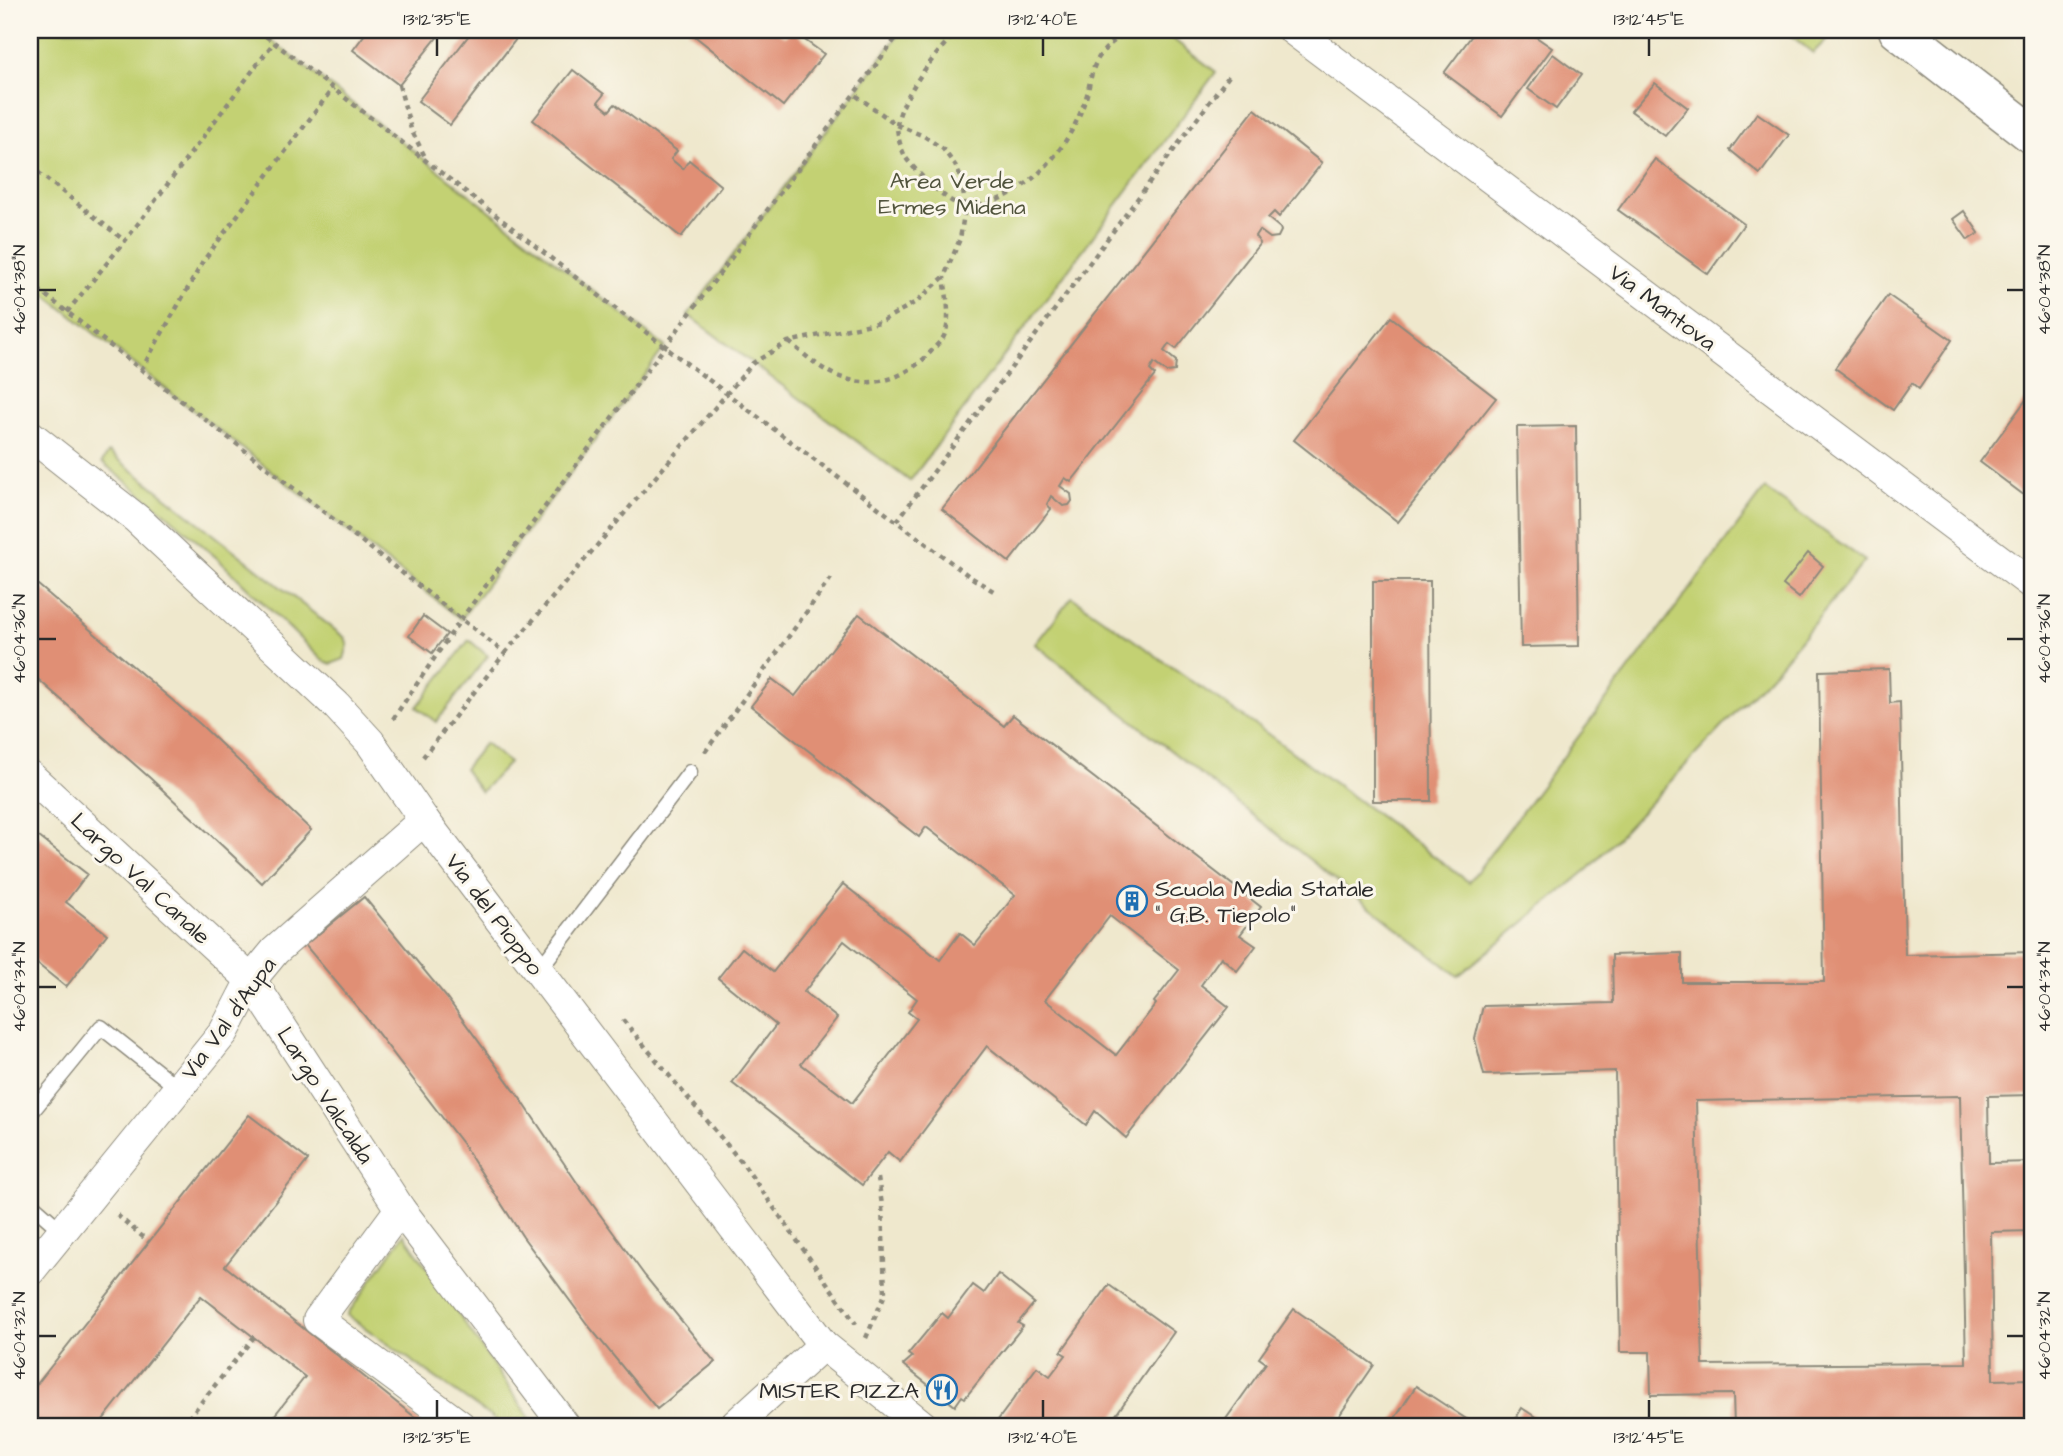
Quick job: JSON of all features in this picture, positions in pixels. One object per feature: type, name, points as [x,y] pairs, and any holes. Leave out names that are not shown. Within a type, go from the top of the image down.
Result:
[{"type":"main road","points":[[1898,30],[2033,135]]},
{"type":"street","name":"Via Mantova","points":[[1293,30],[2033,585]]},
{"type":"street","name":"Via del Pioppo","points":[[30,435],[137,519],[336,705],[370,742],[424,820],[823,1345],[923,1426]]},
{"type":"street","name":"Largo Val Canale","points":[[30,776],[251,980]]},
{"type":"street","name":"Via Val d'Aupa","points":[[30,1271],[223,1032],[251,980],[275,951],[424,820]]},
{"type":"street","name":"Largo Valcalda","points":[[251,980],[400,1209],[565,1426]]},
{"type":"street","points":[[400,1209],[318,1320],[461,1426]]},
{"type":"street","points":[[734,1426],[823,1345]]},
{"type":"lane","points":[[538,971],[690,772]]},
{"type":"lane","points":[[30,1114],[101,1027],[178,1088]]},
{"type":"lane","points":[[30,1203],[62,1231]]},
{"type":"path","points":[[258,30],[665,347],[995,592]]},
{"type":"path","points":[[387,728],[461,619],[902,30]]},
{"type":"path","points":[[958,30],[936,54],[919,79],[906,101],[897,125],[901,148],[907,160],[947,198],[965,208],[1008,195],[1032,179],[1058,154],[1086,99],[1096,61],[1110,43],[1130,30]]},
{"type":"path","points":[[67,312],[125,241],[274,42]]},
{"type":"path","points":[[897,521],[1230,76]]},
{"type":"path","points":[[399,85],[411,129],[427,161]]},
{"type":"path","points":[[142,370],[204,260],[333,88]]},
{"type":"path","points":[[422,758],[505,653],[753,363],[788,342],[880,322],[916,302],[944,277],[960,239],[965,208],[962,180],[955,165],[943,149],[924,136],[897,125],[854,94]]},
{"type":"path","points":[[30,166],[125,241]]},
{"type":"path","points":[[788,342],[842,378],[875,383],[898,377],[924,361],[944,335],[948,307],[944,277]]},
{"type":"path","points":[[30,283],[505,653]]},
{"type":"path","points":[[690,772],[831,578]]},
{"type":"path","points":[[866,1339],[885,1294],[882,1205],[878,1178]]},
{"type":"path","points":[[182,1426],[254,1337]]},
{"type":"green space","points":[[30,30],[258,30],[665,347],[461,619],[30,283]]},
{"type":"green space","name":"Area Verde Ermes Midena","points":[[902,30],[1161,30],[1216,72],[910,481],[688,315]]},
{"type":"green space","points":[[1784,30],[1836,30],[1813,53]]},
{"type":"green space","points":[[109,452],[345,638],[348,645],[344,659],[331,664],[322,660],[218,559],[102,462]]},
{"type":"green space","points":[[1765,489],[1865,561],[1778,667],[1588,869],[1458,976],[1035,644],[1072,597],[1265,732],[1469,882]]},
{"type":"green space","points":[[469,640],[488,656],[436,722],[417,707]]},
{"type":"green space","points":[[485,743],[509,763],[481,792],[464,769]]},
{"type":"green space","points":[[404,1234],[535,1426],[504,1426],[347,1315]]},
{"type":"building","points":[[368,30],[443,30],[399,85],[353,50]]},
{"type":"building","points":[[473,30],[523,30],[450,125],[418,101]]},
{"type":"building","points":[[687,30],[775,30],[785,37],[791,30],[824,54],[783,106]]},
{"type":"building","points":[[1476,30],[1526,30],[1552,48],[1502,116],[1444,73]]},
{"type":"building","points":[[1553,54],[1581,75],[1556,109],[1528,89]]},
{"type":"building","points":[[573,70],[604,94],[598,102],[609,111],[615,104],[677,151],[671,159],[683,169],[689,160],[721,186],[681,237],[533,120]]},
{"type":"building","points":[[1655,83],[1688,108],[1665,136],[1631,111]]},
{"type":"building","points":[[1255,109],[1322,163],[1279,217],[1274,212],[1268,218],[1280,228],[1278,237],[1270,238],[1259,230],[1255,236],[1260,243],[1176,349],[1169,344],[1164,351],[1176,361],[1175,371],[1166,372],[1154,363],[1150,370],[1155,375],[1071,482],[1065,478],[1060,486],[1071,494],[1072,501],[1063,506],[1051,496],[1047,504],[1051,509],[1009,562],[942,509]]},
{"type":"building","points":[[1757,113],[1789,135],[1760,174],[1730,150]]},
{"type":"building","points":[[1655,159],[1744,224],[1708,274],[1618,210]]},
{"type":"building","points":[[1964,211],[1979,233],[1968,240],[1953,219]]},
{"type":"building","points":[[1888,295],[1952,340],[1919,389],[1912,383],[1893,410],[1835,368]]},
{"type":"building","points":[[1391,317],[1496,398],[1398,522],[1294,440]]},
{"type":"building","points":[[2026,400],[2033,405],[2033,502],[1980,462]]},
{"type":"building","points":[[1576,426],[1579,646],[1521,647],[1517,427]]},
{"type":"building","points":[[1808,553],[1823,566],[1799,598],[1783,585]]},
{"type":"building","points":[[30,578],[200,724],[311,830],[262,883],[150,778],[30,672]]},
{"type":"building","points":[[1373,581],[1430,581],[1431,801],[1373,801]]},
{"type":"building","name":"Scuola Media Statale \" G.B. Tiepolo\"","points":[[859,614],[1004,726],[1013,715],[1261,907],[1240,935],[1256,946],[1237,971],[1221,957],[1201,985],[1229,1007],[1126,1138],[1095,1111],[1086,1125],[987,1046],[900,1162],[888,1152],[862,1185],[732,1083],[776,1025],[718,978],[742,948],[773,972],[843,884],[940,960],[960,933],[975,945],[1015,895],[926,827],[919,837],[751,706],[772,679],[795,696]],"holes":[[[1110,916],[1179,970],[1116,1055],[1045,1000]],[[844,941],[917,999],[908,1012],[917,1019],[852,1103],[801,1064],[837,1018],[804,992]]]},
{"type":"building","points":[[423,616],[447,634],[432,653],[409,636]]},
{"type":"building","points":[[1889,669],[1890,703],[1900,702],[1905,955],[2033,952],[2033,1095],[1988,1096],[1989,1163],[2033,1162],[2033,1231],[1991,1232],[1993,1380],[2032,1379],[2033,1426],[1734,1426],[1733,1394],[1651,1395],[1650,1352],[1620,1352],[1615,1071],[1484,1075],[1475,1039],[1483,1006],[1613,1003],[1612,955],[1682,953],[1682,982],[1824,982],[1819,671]],"holes":[[[1960,1096],[1966,1363],[1703,1365],[1696,1101]]]},
{"type":"building","points":[[30,830],[87,874],[66,902],[107,934],[66,987],[30,958]]},
{"type":"building","points":[[364,897],[447,998],[645,1276],[715,1362],[657,1409],[587,1324],[523,1237],[464,1146],[363,1014],[305,945]]},
{"type":"building","points":[[249,1115],[308,1160],[225,1266],[426,1426],[266,1426],[305,1377],[201,1296],[98,1426],[30,1426],[30,1393]]},
{"type":"building","points":[[998,1274],[1034,1303],[1018,1323],[1023,1326],[965,1398],[962,1396],[955,1406],[903,1365],[912,1357],[908,1354],[942,1313],[948,1318],[973,1285],[984,1293]]},
{"type":"building","points":[[1109,1285],[1174,1332],[1108,1426],[1099,1426],[1089,1419],[1084,1426],[998,1426],[1001,1422],[998,1420],[1037,1367],[1050,1376],[1066,1355],[1061,1352]]},
{"type":"building","points":[[1294,1309],[1374,1365],[1332,1426],[1221,1426],[1266,1363],[1259,1358]]},
{"type":"building","points":[[1416,1386],[1477,1426],[1390,1426]]},
{"type":"building","points":[[1522,1408],[1549,1426],[1511,1426]]},
{"type":"place","name":"Scuola Media Statale \" G.B. Tiepolo\"","points":[[1132,901]]},
{"type":"place","name":"MISTER PIZZA","points":[[942,1390]]}]
